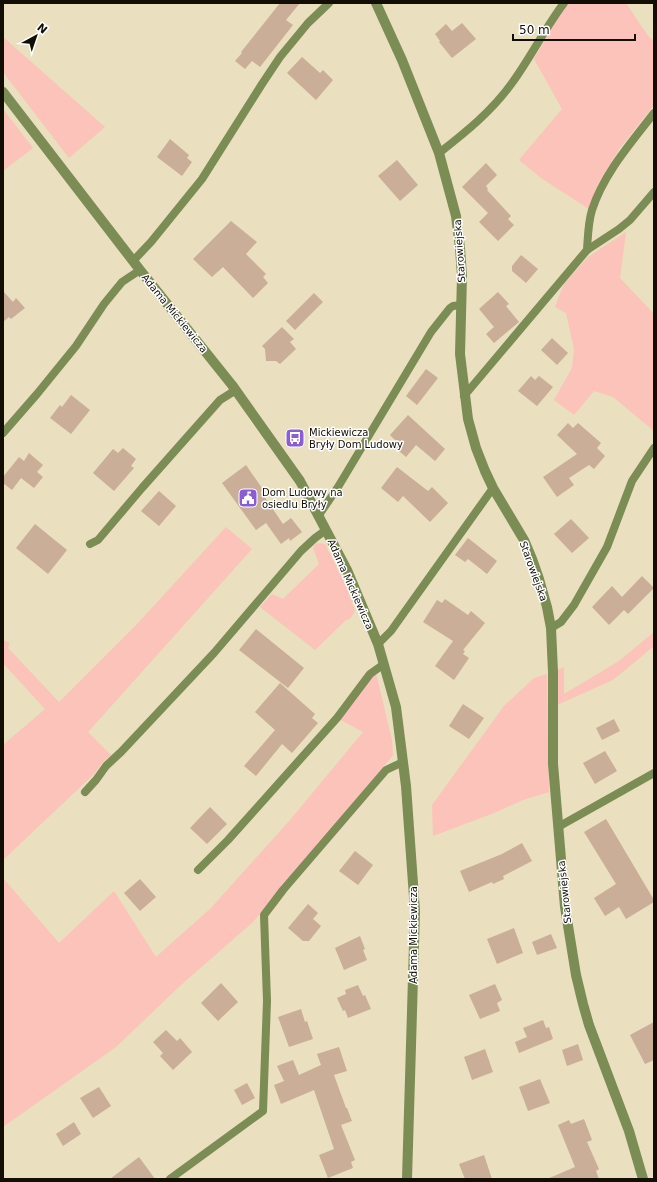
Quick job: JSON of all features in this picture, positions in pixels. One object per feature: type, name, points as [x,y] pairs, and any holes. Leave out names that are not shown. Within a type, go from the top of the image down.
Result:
[{"type":"street","name":"Starowiejska","points":[[376,3],[402,60],[439,153],[456,216],[462,276],[460,354],[464,396],[468,419],[476,448],[493,488],[524,540],[539,579],[547,607],[551,628],[554,686],[553,764],[565,907],[576,975],[589,1025],[629,1131],[643,1179]]},
{"type":"street","name":"Adama Mickiewicza","points":[[3,92],[140,270],[236,390],[300,481],[347,570],[378,644],[396,707],[406,786],[415,911],[407,1179]]},
{"type":"lane","points":[[133,261],[151,242],[202,179],[280,57],[308,23],[329,3]]},
{"type":"lane","points":[[439,153],[477,122],[497,102],[513,82],[564,3]]},
{"type":"lane","points":[[587,250],[588,228],[592,210],[598,196],[621,156],[654,113]]},
{"type":"lane","points":[[464,396],[587,250],[630,220],[654,192]]},
{"type":"lane","points":[[3,433],[76,346],[104,304],[122,282],[140,270]]},
{"type":"lane","points":[[319,515],[338,487],[431,332],[450,308],[461,305]]},
{"type":"lane","points":[[90,544],[98,540],[220,400],[236,390]]},
{"type":"lane","points":[[551,628],[561,622],[574,605],[607,546],[632,481],[654,448]]},
{"type":"lane","points":[[378,644],[391,631],[493,488]]},
{"type":"lane","points":[[85,792],[106,766],[214,653],[301,551],[326,530]]},
{"type":"lane","points":[[198,870],[228,840],[337,718],[370,674],[384,664]]},
{"type":"lane","points":[[170,1179],[263,1111],[267,1001],[264,915],[283,890],[386,770],[403,762]]},
{"type":"lane","points":[[558,827],[654,774]]},
{"type":"shaded area","points":[[569,3],[626,3],[648,36],[654,41],[654,105],[620,148],[597,186],[589,209],[541,178],[519,160],[562,109],[534,59],[562,10]]},
{"type":"shaded area","points":[[3,37],[105,127],[69,158],[3,72]]},
{"type":"shaded area","points":[[3,109],[33,148],[3,171]]},
{"type":"shaded area","points":[[626,232],[620,278],[654,314],[654,431],[613,397],[594,391],[574,415],[554,400],[572,368],[574,349],[566,313],[555,307],[564,284],[588,257]]},
{"type":"shaded area","points":[[226,527],[252,549],[88,732],[111,755],[102,763],[94,774],[3,860],[3,745],[45,709],[3,663],[3,640],[10,643],[8,648],[59,702],[139,622]]},
{"type":"shaded area","points":[[317,543],[325,544],[345,585],[355,611],[350,619],[346,620],[315,650],[260,607],[272,594],[283,599],[319,564],[313,548]]},
{"type":"shaded area","points":[[654,632],[654,646],[613,680],[557,705],[557,670],[564,667],[564,694],[619,661]]},
{"type":"shaded area","points":[[376,673],[392,740],[393,755],[352,806],[253,922],[181,985],[116,1047],[3,1127],[3,878],[59,943],[114,891],[156,957],[211,908],[290,820],[363,732],[339,719],[371,676]]},
{"type":"shaded area","points":[[547,674],[549,792],[523,800],[494,813],[433,836],[432,805],[504,706],[534,678]]},
{"type":"building","points":[[280,3],[300,3],[286,20],[293,25],[260,67],[252,61],[245,69],[235,61]]},
{"type":"building","points":[[462,23],[476,39],[452,58],[439,42],[440,41],[435,34],[446,24],[452,31]]},
{"type":"building","points":[[302,57],[320,73],[323,70],[333,80],[316,100],[287,73]]},
{"type":"building","points":[[170,139],[189,155],[187,158],[192,162],[182,176],[157,157]]},
{"type":"building","points":[[397,160],[418,185],[400,201],[378,176]]},
{"type":"building","points":[[486,163],[497,175],[486,186],[488,189],[487,190],[511,216],[508,219],[514,225],[498,241],[479,222],[488,213],[462,187]]},
{"type":"building","points":[[231,221],[257,242],[246,254],[266,274],[263,277],[268,283],[253,298],[223,267],[212,277],[193,259]]},
{"type":"building","points":[[521,255],[538,269],[526,283],[512,271],[512,266]]},
{"type":"building","points":[[3,291],[13,302],[16,298],[25,308],[11,319],[9,317],[3,322]]},
{"type":"building","points":[[498,292],[509,304],[506,306],[519,322],[494,343],[486,334],[494,327],[479,309]]},
{"type":"building","points":[[314,293],[323,302],[295,330],[286,321]]},
{"type":"building","points":[[282,327],[294,339],[290,342],[296,349],[280,364],[276,361],[266,361],[265,349],[262,346]]},
{"type":"building","points":[[552,338],[568,353],[557,365],[541,350]]},
{"type":"building","points":[[426,369],[438,378],[417,405],[406,396]]},
{"type":"building","points":[[531,376],[535,380],[539,376],[553,387],[537,406],[518,391]]},
{"type":"building","points":[[71,395],[90,410],[71,434],[50,418],[60,405],[62,407]]},
{"type":"building","points":[[408,415],[445,449],[435,461],[416,445],[406,457],[392,445],[396,441],[390,435]]},
{"type":"building","points":[[568,423],[573,428],[578,423],[601,443],[597,448],[605,456],[594,469],[589,465],[569,478],[574,485],[557,497],[543,477],[577,454],[557,435]]},
{"type":"building","points":[[123,448],[136,459],[131,466],[134,468],[114,491],[93,473],[113,449],[118,453]]},
{"type":"building","points":[[29,453],[43,465],[37,472],[43,477],[34,488],[21,478],[12,490],[3,483],[3,477],[19,457],[24,461]]},
{"type":"building","name":"Dom Ludowy na osiedlu Bryły","points":[[246,465],[264,491],[262,493],[283,524],[291,518],[302,532],[290,541],[289,538],[281,544],[266,523],[256,530],[222,483]]},
{"type":"building","points":[[397,467],[428,491],[432,487],[448,503],[430,522],[403,496],[398,502],[381,488]]},
{"type":"building","points":[[159,491],[176,506],[159,526],[141,511]]},
{"type":"building","points":[[571,519],[589,538],[572,553],[554,534]]},
{"type":"building","points":[[35,524],[67,550],[48,574],[16,548]]},
{"type":"building","points":[[468,538],[497,561],[487,574],[468,559],[465,562],[455,555]]},
{"type":"building","points":[[642,576],[654,588],[628,614],[624,610],[609,625],[592,607],[612,586],[622,597]]},
{"type":"building","points":[[445,599],[468,615],[471,611],[485,623],[463,650],[465,651],[463,654],[469,658],[454,680],[435,666],[453,641],[423,622],[437,600],[442,603]]},
{"type":"building","points":[[256,629],[304,668],[288,688],[239,650]]},
{"type":"building","points":[[280,683],[315,714],[312,718],[318,723],[292,753],[282,744],[256,776],[244,766],[275,730],[255,712]]},
{"type":"building","points":[[463,704],[484,718],[469,739],[449,726]]},
{"type":"building","points":[[614,719],[620,731],[602,740],[596,728]]},
{"type":"building","points":[[605,751],[617,771],[595,784],[583,763]]},
{"type":"building","points":[[210,807],[227,824],[207,844],[190,828]]},
{"type":"building","points":[[606,819],[654,900],[654,902],[626,919],[619,907],[605,916],[594,898],[616,884],[584,832]]},
{"type":"building","points":[[522,843],[532,861],[503,876],[504,879],[493,884],[492,882],[469,892],[460,871],[502,854]]},
{"type":"building","points":[[355,851],[373,865],[358,885],[339,871]]},
{"type":"building","points":[[140,879],[156,897],[140,911],[124,893]]},
{"type":"building","points":[[308,904],[318,913],[313,919],[321,926],[309,941],[303,941],[288,928]]},
{"type":"building","points":[[514,928],[523,953],[497,964],[487,939]]},
{"type":"building","points":[[551,934],[557,948],[537,955],[532,942]]},
{"type":"building","points":[[360,936],[367,960],[344,970],[335,948]]},
{"type":"building","points":[[221,983],[238,1002],[218,1021],[201,1003]]},
{"type":"building","points":[[495,984],[502,1000],[497,1003],[500,1011],[480,1019],[469,995]]},
{"type":"building","points":[[358,985],[363,996],[365,995],[371,1009],[348,1018],[345,1010],[343,1011],[337,998],[346,994],[345,990]]},
{"type":"building","points":[[301,1009],[313,1039],[289,1047],[278,1017]]},
{"type":"building","points":[[543,1020],[546,1028],[549,1027],[553,1039],[519,1053],[515,1042],[527,1037],[523,1028]]},
{"type":"building","points":[[654,1022],[654,1060],[645,1064],[630,1035]]},
{"type":"building","points":[[166,1030],[177,1041],[180,1038],[192,1052],[173,1070],[160,1056],[163,1053],[153,1042]]},
{"type":"building","points":[[578,1044],[583,1060],[567,1066],[562,1050]]},
{"type":"building","points":[[339,1047],[347,1071],[334,1075],[352,1121],[341,1125],[355,1160],[351,1162],[353,1168],[328,1178],[319,1155],[334,1149],[314,1090],[281,1104],[274,1085],[284,1081],[277,1066],[293,1060],[299,1075],[321,1065],[317,1054]]},
{"type":"building","points":[[485,1049],[493,1072],[472,1080],[464,1057]]},
{"type":"building","points":[[540,1079],[550,1103],[528,1111],[519,1087]]},
{"type":"building","points":[[247,1083],[255,1098],[242,1105],[234,1090]]},
{"type":"building","points":[[99,1087],[111,1106],[93,1118],[80,1098]]},
{"type":"building","points":[[584,1119],[592,1140],[587,1142],[599,1169],[596,1171],[599,1179],[547,1179],[575,1167],[558,1125],[569,1120],[571,1124]]},
{"type":"building","points":[[74,1122],[81,1134],[63,1146],[56,1134]]},
{"type":"building","points":[[484,1155],[492,1179],[465,1179],[459,1164]]},
{"type":"building","points":[[139,1157],[155,1179],[110,1179]]},
{"type":"place","name":"Mickiewicza Bryły Dom Ludowy","points":[[295,438]]},
{"type":"place","name":"Dom Ludowy na osiedlu Bryły","points":[[248,498]]}]
